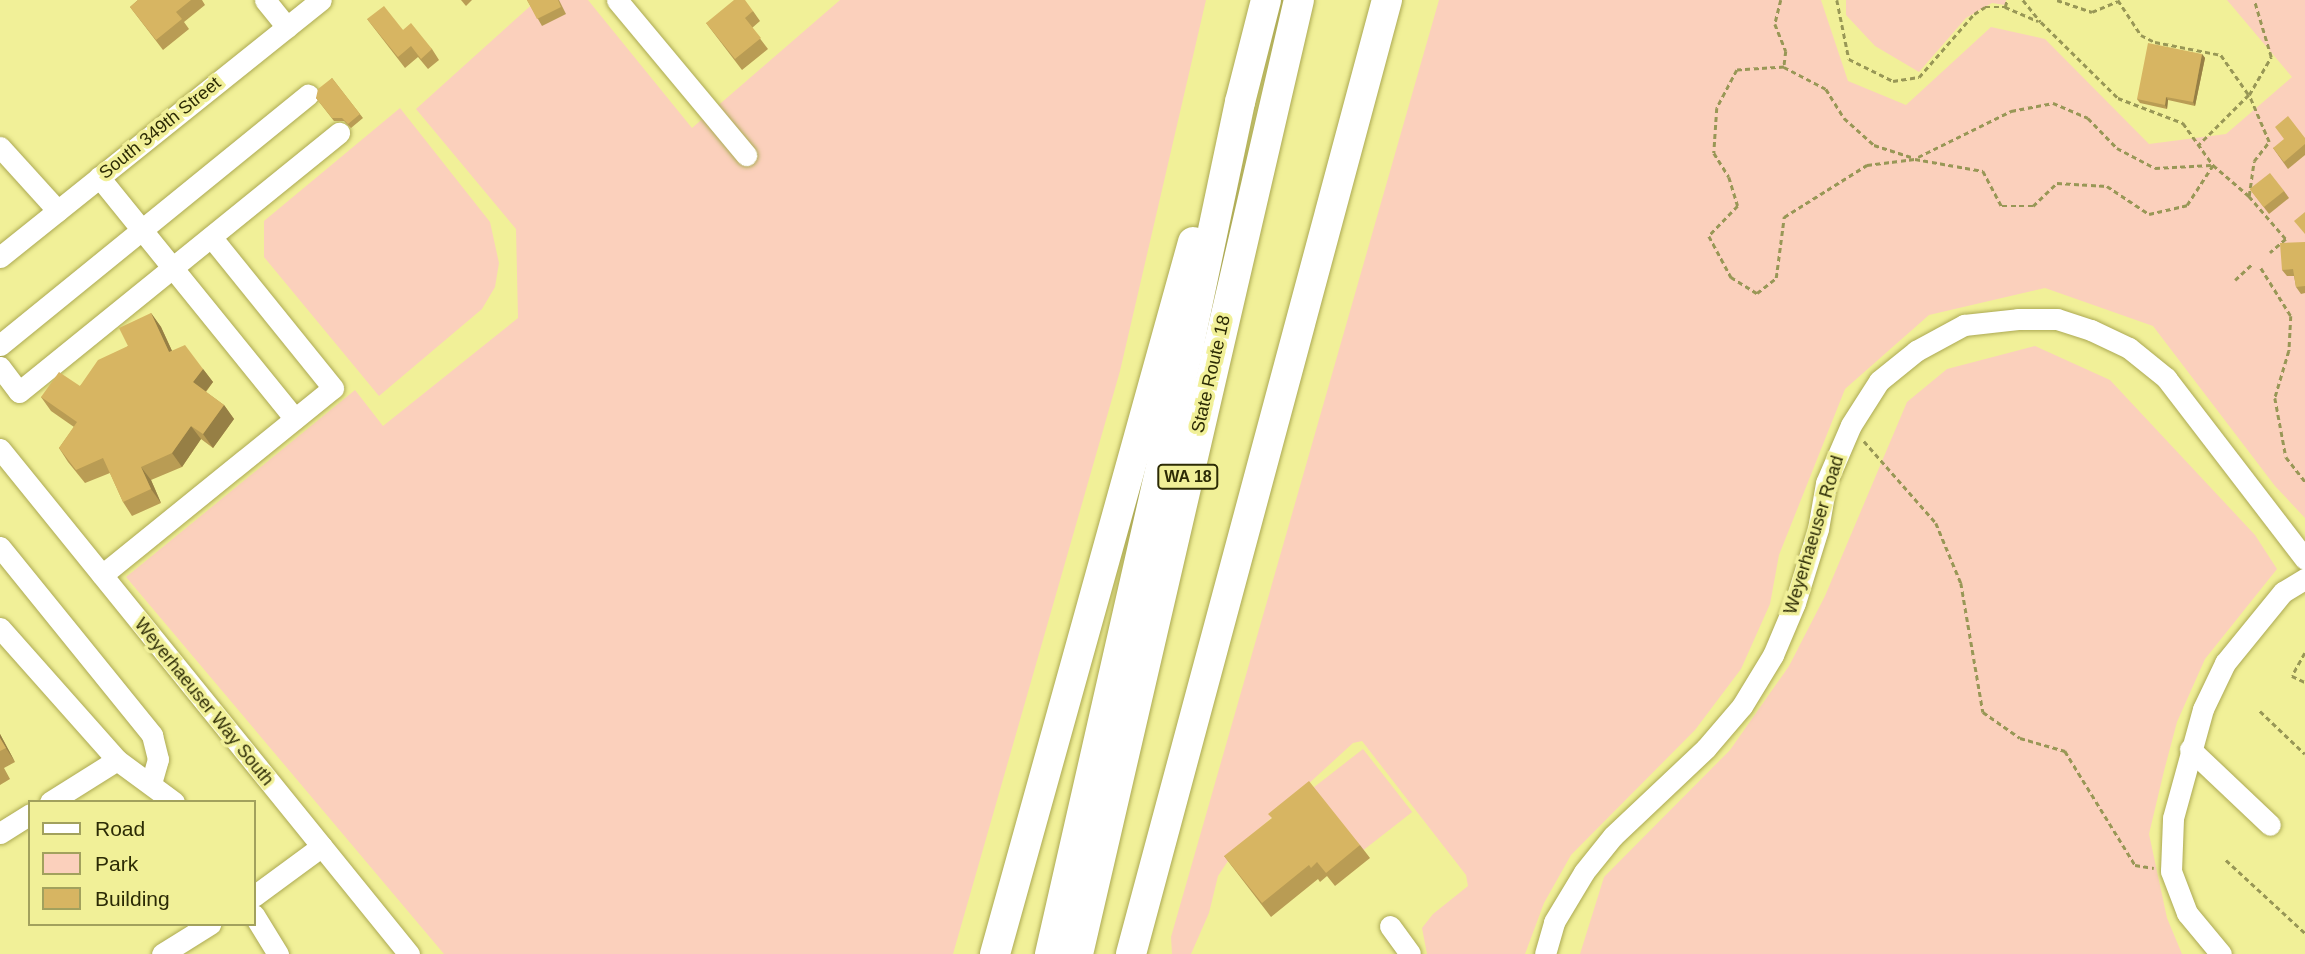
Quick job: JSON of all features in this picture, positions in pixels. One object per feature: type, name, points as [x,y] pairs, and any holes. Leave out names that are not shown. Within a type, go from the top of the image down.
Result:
[{"type":"highway","name":"State Route 18","points":[[1050,954],[1189,344],[1240,102],[1266,0]]},
{"type":"highway","name":"State Route 18","points":[[1078,954],[1299,0]]},
{"type":"highway","points":[[1131,954],[1387,0]]},
{"type":"highway","points":[[995,954],[1183,273],[1240,102]]},
{"type":"highway","points":[[1137,954],[1142,914]]},
{"type":"street","points":[[265,0],[287,27]]},
{"type":"street","name":"South 349th Street","points":[[0,257],[321,0]]},
{"type":"street","points":[[617,0],[746,155]]},
{"type":"street","points":[[0,345],[308,94]]},
{"type":"street","points":[[0,367],[19,392],[339,133]]},
{"type":"street","points":[[0,147],[58,211]]},
{"type":"street","points":[[99,177],[295,419]]},
{"type":"street","points":[[102,575],[333,388],[211,237]]},
{"type":"street","name":"Weyerhaeuser Road","points":[[1545,954],[1554,922],[1584,872],[1613,836],[1706,748],[1742,706],[1773,655],[1796,603],[1818,529],[1826,483],[1851,425],[1879,381],[1916,351],[1964,325],[2018,319],[2057,319],[2091,330],[2129,348],[2166,378],[2305,559]]},
{"type":"street","name":"Weyerhaeuser Way South","points":[[0,449],[409,954]]},
{"type":"street","points":[[0,547],[152,736],[158,759],[150,783]]},
{"type":"street","points":[[2221,954],[2187,913],[2171,871],[2173,818],[2203,709],[2225,663],[2283,592],[2305,579]]},
{"type":"street","points":[[0,628],[117,760],[171,800]]},
{"type":"street","points":[[2190,749],[2270,825]]},
{"type":"street","points":[[53,800],[117,760]]},
{"type":"street","points":[[0,833],[28,815]]},
{"type":"street","points":[[256,896],[322,846]]},
{"type":"street","points":[[256,918],[278,954]]},
{"type":"street","points":[[169,952],[207,926]]},
{"type":"street","points":[[1390,926],[1410,954]]},
{"type":"path","points":[[1781,0],[1774,24],[1786,51],[1784,67]]},
{"type":"path","points":[[1838,0],[1849,59],[1893,81],[1919,77],[1974,14],[1985,7],[2005,7],[2041,22]]},
{"type":"path","points":[[2005,7],[2007,0]]},
{"type":"path","points":[[2023,0],[2041,22],[2118,98],[2183,123],[2213,165],[2249,196],[2286,239],[2270,254]]},
{"type":"path","points":[[2057,0],[2092,12],[2118,1],[2141,35],[2155,42],[2221,55],[2249,95],[2269,142],[2253,161],[2249,196]]},
{"type":"path","points":[[2199,145],[2249,95],[2271,57],[2254,0]]},
{"type":"path","points":[[2213,165],[2155,168],[2118,148],[2088,118],[2053,103],[2011,111],[1915,159],[1867,165],[1784,217],[1776,278],[1757,293],[1731,277],[1709,236],[1738,206],[1729,177],[1714,153],[1717,108],[1737,70],[1784,67],[1826,89],[1844,118],[1874,145],[1915,159],[1983,171],[2002,206],[2033,206],[2057,183],[2107,186],[2149,214],[2187,205],[2213,165]]},
{"type":"path","points":[[2235,280],[2251,265]]},
{"type":"path","points":[[2261,268],[2291,316],[2288,351],[2275,398],[2287,457],[2305,481]]},
{"type":"path","points":[[1851,425],[1936,523],[1961,583],[1983,712],[2020,738],[2065,751],[2135,865],[2171,871]]},
{"type":"path","points":[[2305,653],[2292,676],[2305,682]]},
{"type":"path","points":[[2260,711],[2305,754]]},
{"type":"path","points":[[2226,860],[2305,933]]},
{"type":"green space","points":[[537,0],[588,0],[692,128],[840,0],[1206,0],[1120,371],[953,954],[444,954],[126,577],[355,390],[383,426],[518,318],[516,229],[416,109]]},
{"type":"green space","points":[[1439,0],[1821,0],[1848,81],[1906,105],[1991,27],[2045,39],[2149,144],[2226,134],[2292,77],[2227,0],[2305,0],[2305,518],[2275,486],[2153,326],[2045,288],[1929,315],[1845,389],[1779,555],[1770,604],[1741,669],[1695,730],[1571,855],[1544,903],[1525,954],[1427,954],[1422,928],[1433,914],[1468,886],[1466,875],[1362,741],[1353,743],[1234,852],[1218,876],[1209,913],[1191,954],[1172,954],[1171,937]]},
{"type":"green space","points":[[1846,0],[2006,0],[2005,5],[1992,3],[1966,18],[1919,72],[1875,46],[1846,15]]},
{"type":"green space","points":[[400,108],[490,222],[499,263],[495,287],[482,309],[379,396],[264,257],[264,221]]},
{"type":"green space","points":[[2035,346],[2110,380],[2255,535],[2277,569],[2205,659],[2177,722],[2164,771],[2149,834],[2167,918],[2182,954],[1580,954],[1604,877],[1730,750],[1789,666],[1825,596],[1907,402],[1947,369]]},
{"type":"green space","points":[[1363,749],[1412,812],[1363,851],[1313,788]]},
{"type":"building","points":[[138,0],[191,0],[176,12],[182,19],[156,40],[130,7]]},
{"type":"building","points":[[527,0],[558,0],[561,7],[537,19]]},
{"type":"building","points":[[734,0],[745,0],[753,11],[745,18],[761,38],[735,59],[706,23]]},
{"type":"building","points":[[384,6],[403,30],[411,23],[432,49],[421,59],[411,46],[398,57],[367,19]]},
{"type":"building","points":[[2148,43],[2202,54],[2193,102],[2166,97],[2165,105],[2137,99]]},
{"type":"building","points":[[332,78],[360,114],[348,124],[342,118],[332,118],[316,98],[318,89]]},
{"type":"building","points":[[2288,116],[2305,138],[2305,144],[2284,162],[2273,148],[2284,139],[2275,127]]},
{"type":"building","points":[[2270,173],[2284,191],[2264,207],[2250,189]]},
{"type":"building","points":[[2305,212],[2305,234],[2294,221]]},
{"type":"building","points":[[2305,242],[2305,286],[2296,287],[2293,269],[2282,270],[2280,243]]},
{"type":"building","points":[[151,313],[169,352],[185,345],[203,369],[193,382],[224,405],[203,434],[191,426],[172,453],[141,467],[151,489],[123,502],[103,458],[76,470],[59,448],[77,422],[41,397],[59,372],[80,386],[98,360],[128,346],[119,328]]},
{"type":"building","points":[[0,738],[6,748],[0,751]]},
{"type":"building","points":[[1309,781],[1360,845],[1326,873],[1317,862],[1311,868],[1309,865],[1262,903],[1224,856],[1272,818],[1268,814]]}]
